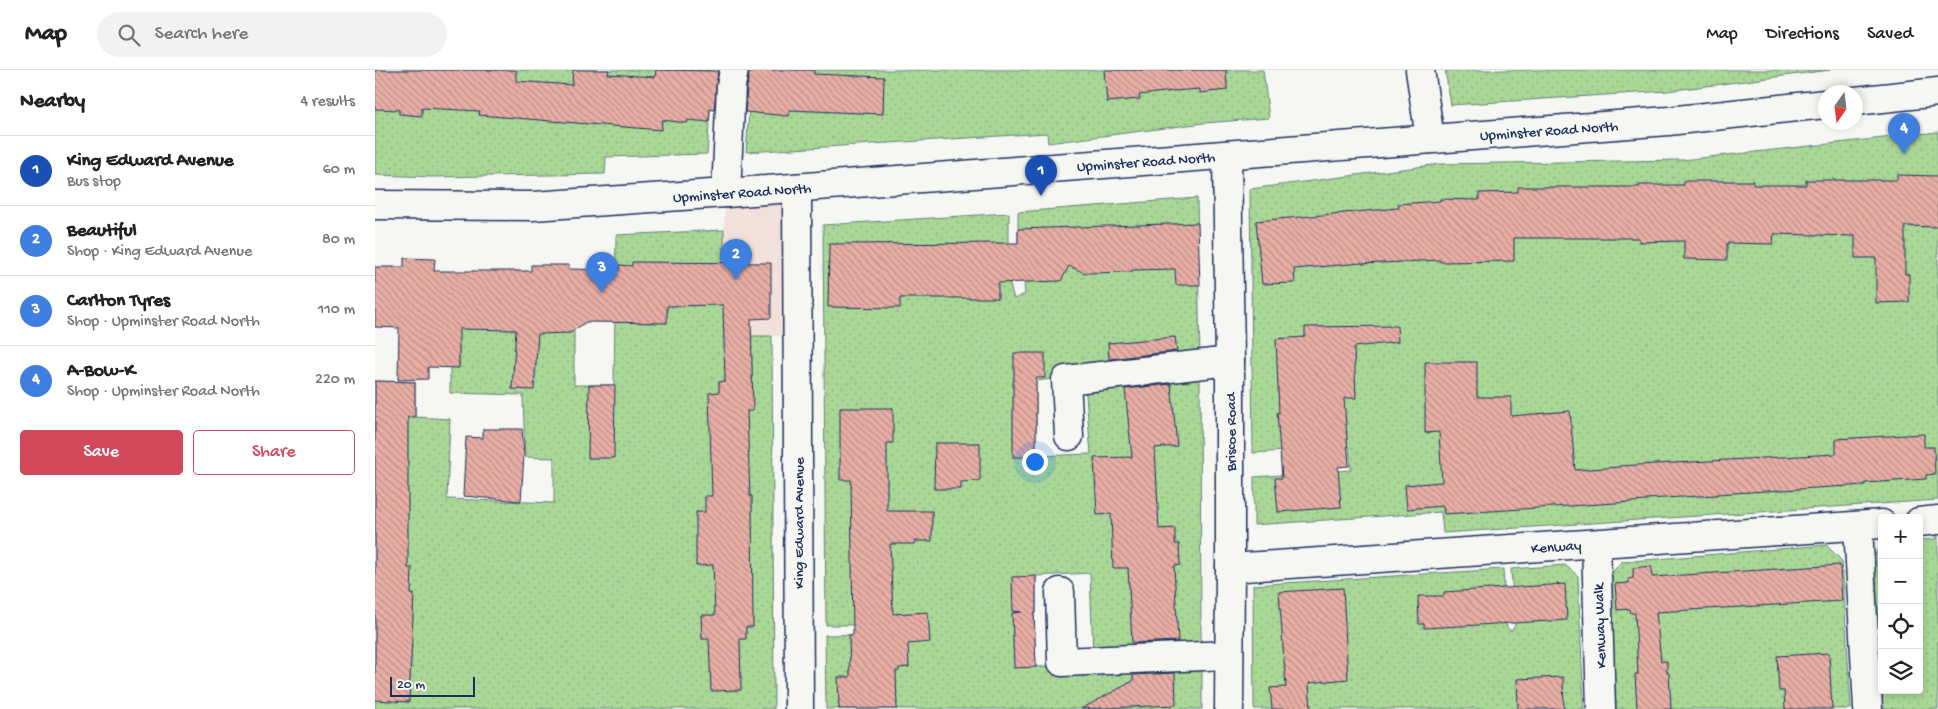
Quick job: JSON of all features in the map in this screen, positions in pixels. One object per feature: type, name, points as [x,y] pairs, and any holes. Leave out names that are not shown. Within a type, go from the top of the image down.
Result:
[{"type":"street","points":[[726,193],[731,86],[735,70]]},
{"type":"street","points":[[1419,70],[1429,139]]},
{"type":"street","points":[[1863,100],[1938,92]]},
{"type":"street","name":"Upminster Road North","points":[[375,205],[533,206],[726,193],[1668,121],[1818,105]]},
{"type":"street","name":"Briscoe Road","points":[[1227,155],[1231,568],[1228,655],[1229,709]]},
{"type":"street","name":"King Edward Avenue","points":[[797,188],[799,709]]},
{"type":"street","points":[[1069,436],[1066,380],[1230,362]]},
{"type":"street","points":[[1923,522],[1938,520]]},
{"type":"street","points":[[1868,709],[1870,525]]},
{"type":"street","name":"Kenway","points":[[1231,568],[1870,525]]},
{"type":"street","name":"Kenway Walk","points":[[1596,544],[1601,709]]},
{"type":"street","points":[[1061,592],[1062,662],[1228,655]]},
{"type":"shaded area","points":[[797,188],[797,336],[725,336],[724,230],[726,193]]},
{"type":"green space","points":[[375,70],[713,70],[707,154],[606,157],[605,174],[433,177],[375,175]]},
{"type":"green space","points":[[752,70],[1263,70],[1269,118],[1204,123],[1048,143],[1047,133],[746,152]]},
{"type":"green space","points":[[1445,70],[1830,70],[1667,91],[1451,105]]},
{"type":"green space","points":[[1938,132],[1938,500],[1443,533],[1441,512],[1254,525],[1254,477],[1351,470],[1349,447],[1253,453],[1250,189],[1440,164],[1682,160]]},
{"type":"green space","points":[[1197,198],[1200,361],[1036,381],[1036,456],[1091,454],[1085,383],[1200,370],[1201,650],[1093,654],[1090,573],[1036,576],[1036,613],[1034,613],[1036,667],[1202,661],[1202,709],[826,709],[825,635],[898,634],[929,627],[929,625],[826,625],[823,225],[1009,213],[1009,282],[1014,299],[1025,294],[1024,281],[1018,267],[1018,212]]},
{"type":"green space","points":[[724,230],[725,336],[772,336],[774,709],[375,709],[375,381],[415,382],[415,417],[450,419],[447,499],[554,503],[554,458],[525,457],[523,395],[450,393],[450,367],[459,367],[459,347],[448,328],[520,330],[536,366],[531,310],[559,333],[570,333],[574,330],[574,385],[614,385],[616,235]]},
{"type":"green space","points":[[1938,528],[1938,709],[1883,709],[1882,694],[1923,694],[1923,540],[1935,539]]},
{"type":"green space","points":[[1826,545],[1842,561],[1851,709],[1616,709],[1610,575],[1621,562]]},
{"type":"green space","points":[[1878,551],[1878,624],[1874,561],[1875,554]]},
{"type":"green space","points":[[1565,565],[1578,576],[1584,709],[1254,709],[1253,585],[1503,569],[1506,623],[1507,628],[1511,631],[1515,626],[1511,569]]},
{"type":"building","points":[[375,70],[516,70],[516,81],[572,85],[573,70],[609,70],[608,74],[655,77],[656,70],[718,71],[714,110],[710,109],[709,122],[688,120],[687,123],[662,120],[661,130],[479,115],[480,111],[422,108],[422,116],[399,114],[399,110],[375,109]]},
{"type":"building","points":[[752,70],[814,70],[814,74],[884,77],[883,114],[790,110],[789,116],[745,112],[749,73],[752,73]]},
{"type":"building","points":[[1104,70],[1226,70],[1227,90],[1200,93],[1200,89],[1173,91],[1139,95],[1140,99],[1107,102]]},
{"type":"building","points":[[1897,175],[1938,176],[1938,227],[1905,226],[1905,274],[1909,274],[1909,302],[1876,303],[1876,258],[1855,258],[1855,236],[1774,234],[1773,244],[1727,243],[1727,260],[1684,259],[1684,241],[1639,242],[1639,238],[1514,238],[1514,261],[1440,262],[1440,260],[1362,263],[1294,269],[1295,283],[1262,284],[1256,221],[1399,208],[1398,204],[1440,201],[1440,199],[1479,200],[1479,193],[1518,192],[1518,187],[1639,187],[1639,185],[1684,185],[1684,181],[1753,181],[1753,185],[1806,185],[1806,180],[1897,180]]},
{"type":"building","points":[[1198,223],[1200,285],[1176,285],[1175,269],[1085,273],[1069,266],[1061,281],[998,283],[998,298],[900,298],[900,308],[828,307],[829,244],[1018,243],[1018,229]]},
{"type":"building","points":[[404,258],[435,259],[434,271],[531,271],[531,265],[569,265],[569,269],[619,270],[619,265],[632,266],[632,262],[771,263],[771,318],[751,319],[753,411],[747,411],[750,496],[752,496],[753,627],[746,627],[746,639],[740,639],[741,690],[711,691],[709,639],[702,639],[701,615],[715,615],[713,565],[696,566],[696,512],[705,512],[705,496],[712,496],[709,393],[719,392],[719,382],[725,381],[723,305],[667,306],[667,323],[586,322],[570,333],[538,334],[534,390],[512,389],[516,330],[459,329],[459,368],[428,367],[428,379],[398,380],[399,328],[375,327],[375,267],[404,267]]},
{"type":"building","points":[[1397,326],[1398,342],[1354,347],[1356,398],[1344,398],[1349,466],[1338,467],[1341,507],[1278,512],[1275,478],[1282,478],[1277,413],[1279,413],[1276,339],[1305,337],[1305,327]]},
{"type":"building","points":[[1175,337],[1177,351],[1109,359],[1108,343]]},
{"type":"building","points":[[1014,353],[1045,353],[1045,378],[1036,378],[1036,457],[1013,457]]},
{"type":"building","points":[[1425,362],[1477,362],[1477,397],[1511,397],[1511,416],[1570,411],[1575,470],[1836,454],[1836,439],[1924,434],[1924,447],[1934,447],[1935,474],[1926,475],[1926,479],[1865,483],[1865,485],[1647,499],[1647,501],[1444,514],[1443,506],[1407,509],[1405,485],[1442,482],[1439,432],[1425,433]]},
{"type":"building","points":[[375,381],[415,382],[415,417],[408,417],[408,568],[412,568],[411,594],[414,594],[409,702],[375,700]]},
{"type":"building","points":[[1171,384],[1177,446],[1155,448],[1159,529],[1175,528],[1175,544],[1179,544],[1180,565],[1174,566],[1178,641],[1132,643],[1128,568],[1113,568],[1111,514],[1097,515],[1094,458],[1132,457],[1125,389]]},
{"type":"building","points":[[589,385],[615,385],[614,458],[588,458]]},
{"type":"building","points":[[840,408],[893,408],[893,443],[887,443],[887,511],[932,511],[932,541],[915,541],[915,544],[890,544],[893,614],[928,612],[930,642],[908,644],[909,667],[899,668],[899,671],[896,671],[897,709],[839,709],[838,677],[850,677],[849,635],[853,635],[851,480],[840,480]]},
{"type":"building","points":[[483,429],[522,429],[524,455],[521,501],[463,496],[466,437],[483,438]]},
{"type":"building","points":[[935,443],[980,443],[980,481],[961,482],[961,489],[934,489]]},
{"type":"building","points":[[1840,565],[1842,601],[1656,612],[1661,661],[1667,661],[1667,673],[1669,673],[1671,709],[1637,709],[1635,674],[1638,674],[1635,613],[1631,613],[1630,609],[1617,610],[1615,584],[1629,583],[1628,579],[1633,578],[1633,568],[1651,566],[1652,577]]},
{"type":"building","points":[[1036,576],[1036,613],[1034,613],[1036,667],[1014,668],[1012,613],[1022,612],[1013,611],[1012,577]]},
{"type":"building","points":[[1565,584],[1567,620],[1424,628],[1424,624],[1419,624],[1418,596],[1444,596],[1444,592]]},
{"type":"building","points":[[1343,588],[1348,679],[1309,683],[1311,709],[1272,709],[1270,688],[1286,687],[1279,592]]},
{"type":"building","points":[[1829,653],[1832,709],[1785,709],[1784,691],[1779,691],[1777,656]]},
{"type":"building","points":[[1175,673],[1176,705],[1081,709],[1133,681],[1133,675]]},
{"type":"building","points":[[1563,677],[1564,709],[1518,709],[1517,679]]},
{"type":"place","name":"A-Bow-K","points":[[1904,154]]},
{"type":"place","name":"King Edward Avenue","points":[[1041,196]]},
{"type":"place","name":"Beautiful","points":[[736,280]]},
{"type":"place","name":"Carlton Tyres","points":[[602,293]]}]
